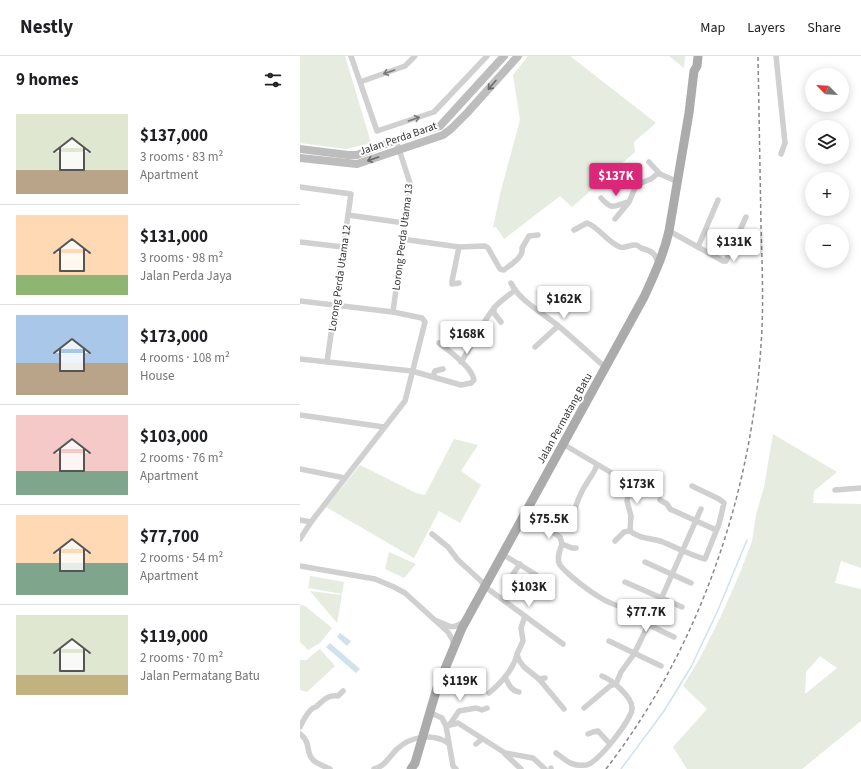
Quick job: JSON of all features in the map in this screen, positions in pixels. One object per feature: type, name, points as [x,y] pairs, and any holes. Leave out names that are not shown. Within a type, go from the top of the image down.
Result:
[{"type":"main road","name":"Jalan Permatang Batu","points":[[692,56],[691,66],[694,71]]},
{"type":"main road","name":"Jalan Permatang Batu","points":[[414,767],[429,712],[440,681],[467,619],[644,297],[665,250],[678,182],[694,71],[697,66],[698,56]]},
{"type":"street","points":[[351,56],[377,131],[434,112],[487,56]]},
{"type":"street","points":[[360,82],[405,66],[415,56]]},
{"type":"street","name":"Jalan Perda Barat","points":[[300,150],[357,155],[396,140],[440,126],[451,116],[504,56]]},
{"type":"street","name":"Jalan Perda Barat","points":[[300,158],[356,164],[442,135],[451,130],[518,56]]},
{"type":"street","points":[[776,56],[785,143],[781,154]]},
{"type":"street","points":[[451,116],[457,123]]},
{"type":"street","name":"Lorong Perda Utama 13","points":[[393,312],[410,182],[396,140]]},
{"type":"street","points":[[649,162],[660,174],[678,182]]},
{"type":"street","points":[[615,219],[629,202],[633,191],[638,185],[656,174],[660,174]]},
{"type":"street","name":"Lorong Perda Utama 12","points":[[300,187],[351,194],[327,362]]},
{"type":"street","points":[[601,198],[609,206],[614,207],[629,202]]},
{"type":"street","points":[[698,247],[718,200]]},
{"type":"street","points":[[348,215],[404,223]]},
{"type":"street","points":[[669,231],[726,261],[746,217]]},
{"type":"street","points":[[574,230],[587,223],[594,226],[602,235],[620,247],[626,248],[636,245],[652,252],[657,258],[658,266]]},
{"type":"street","points":[[402,239],[459,246],[485,246],[488,248],[500,270],[504,270],[521,255],[523,251],[522,248],[529,236],[538,236]]},
{"type":"street","points":[[300,242],[343,247]]},
{"type":"street","points":[[458,283],[452,284],[459,246]]},
{"type":"street","points":[[511,283],[514,291],[558,326],[605,367]]},
{"type":"street","points":[[461,362],[484,322],[494,308],[514,291]]},
{"type":"street","points":[[300,301],[393,312],[422,318],[425,322],[405,401],[311,522],[300,539]]},
{"type":"street","points":[[494,308],[494,314],[501,322]]},
{"type":"street","points":[[535,347],[558,326]]},
{"type":"street","points":[[300,359],[412,372],[461,384],[471,384],[474,380],[473,374],[439,343]]},
{"type":"street","points":[[433,376],[435,372],[443,370]]},
{"type":"street","points":[[300,415],[384,427]]},
{"type":"street","points":[[563,444],[628,482],[630,487],[627,501],[631,516],[630,531]]},
{"type":"street","points":[[574,517],[576,504],[597,465]]},
{"type":"street","points":[[300,469],[345,478]]},
{"type":"street","points":[[630,531],[634,535],[661,541],[682,551],[705,559],[708,554],[724,503],[692,486]]},
{"type":"street","points":[[835,490],[861,488]]},
{"type":"street","points":[[660,500],[667,504],[670,509],[716,530]]},
{"type":"street","points":[[584,708],[610,686],[616,684],[621,672],[634,654],[662,597],[701,509]]},
{"type":"street","points":[[525,513],[560,537],[562,544],[558,556],[559,564],[572,577],[589,591],[611,603],[620,607],[626,605]]},
{"type":"street","points":[[300,520],[311,522]]},
{"type":"street","points":[[615,541],[624,532],[630,531]]},
{"type":"street","points":[[432,534],[448,547],[458,560],[481,581],[484,586],[564,644]]},
{"type":"street","points":[[562,544],[576,548]]},
{"type":"street","points":[[502,554],[536,574],[549,588]]},
{"type":"street","points":[[645,562],[672,575],[692,582]]},
{"type":"street","points":[[514,574],[520,564]]},
{"type":"street","points":[[302,566],[379,580],[402,591],[450,635],[454,646]]},
{"type":"street","points":[[625,582],[682,607]]},
{"type":"street","points":[[626,614],[674,637]]},
{"type":"street","points":[[490,692],[497,687],[515,662],[523,642],[521,628],[525,616]]},
{"type":"street","points":[[436,621],[454,627],[467,619]]},
{"type":"street","points":[[609,641],[661,666]]},
{"type":"street","points":[[517,654],[524,667],[539,679],[564,709]]},
{"type":"street","points":[[556,753],[572,765],[588,765],[606,750],[629,716],[632,708],[628,696],[616,684],[602,676]]},
{"type":"street","points":[[505,677],[509,686],[514,691],[519,692]]},
{"type":"street","points":[[539,679],[545,678]]},
{"type":"street","points":[[300,727],[312,709],[323,699],[338,696],[343,692]]},
{"type":"street","points":[[456,769],[453,766],[448,743],[448,725],[459,711],[476,708],[482,710],[487,708]]},
{"type":"street","points":[[429,712],[442,718],[448,725]]},
{"type":"street","points":[[448,725],[458,723],[505,753],[521,769]]},
{"type":"street","points":[[588,734],[598,731],[610,744]]},
{"type":"street","points":[[300,734],[307,741],[310,756],[313,760],[330,769]]},
{"type":"street","points":[[374,769],[378,768],[399,748],[413,739],[423,736],[442,739],[448,743]]},
{"type":"street","points":[[476,744],[482,739]]},
{"type":"street","points":[[505,753],[533,758],[545,769]]},
{"type":"shaded area","points":[[300,56],[345,56],[371,143],[346,149],[300,143]]},
{"type":"shaded area","points":[[528,56],[570,56],[656,123],[634,142],[635,152],[572,207],[560,196],[504,239],[496,227],[493,228],[500,194],[520,120],[513,75]]},
{"type":"shaded area","points":[[669,56],[685,56],[684,68]]},
{"type":"shaded area","points":[[773,434],[837,472],[814,491],[813,503],[861,504],[861,568],[841,561],[835,583],[861,589],[861,721],[802,769],[687,769],[673,747],[707,709],[683,686],[700,658],[740,573],[752,541],[756,515],[764,487]],"holes":[[[820,656],[837,668],[805,694],[806,672]]]},
{"type":"shaded area","points":[[454,439],[478,445],[461,471],[481,485],[460,523],[439,511],[414,558],[326,507],[360,465],[416,493],[425,495]]},
{"type":"shaded area","points":[[389,552],[416,564],[404,578],[385,569]]},
{"type":"shaded area","points":[[310,576],[344,582],[342,594],[308,588]]},
{"type":"shaded area","points":[[310,591],[342,595],[337,623]]},
{"type":"shaded area","points":[[300,605],[305,606],[332,628],[320,643],[308,650],[300,642]]},
{"type":"shaded area","points":[[320,649],[335,666],[307,692],[300,690],[300,660],[306,660]]},
{"type":"water","points":[[340,633],[351,641],[347,646],[337,637]]},
{"type":"water","points":[[330,643],[360,669],[356,673],[326,647]]},
{"type":"waterway","points":[[621,769],[664,711],[691,667],[718,610],[747,540]]},
{"type":"railway","points":[[606,769],[639,722],[668,673],[693,622],[715,569],[732,514],[746,458],[755,402],[761,345],[762,315],[758,56]]}]
